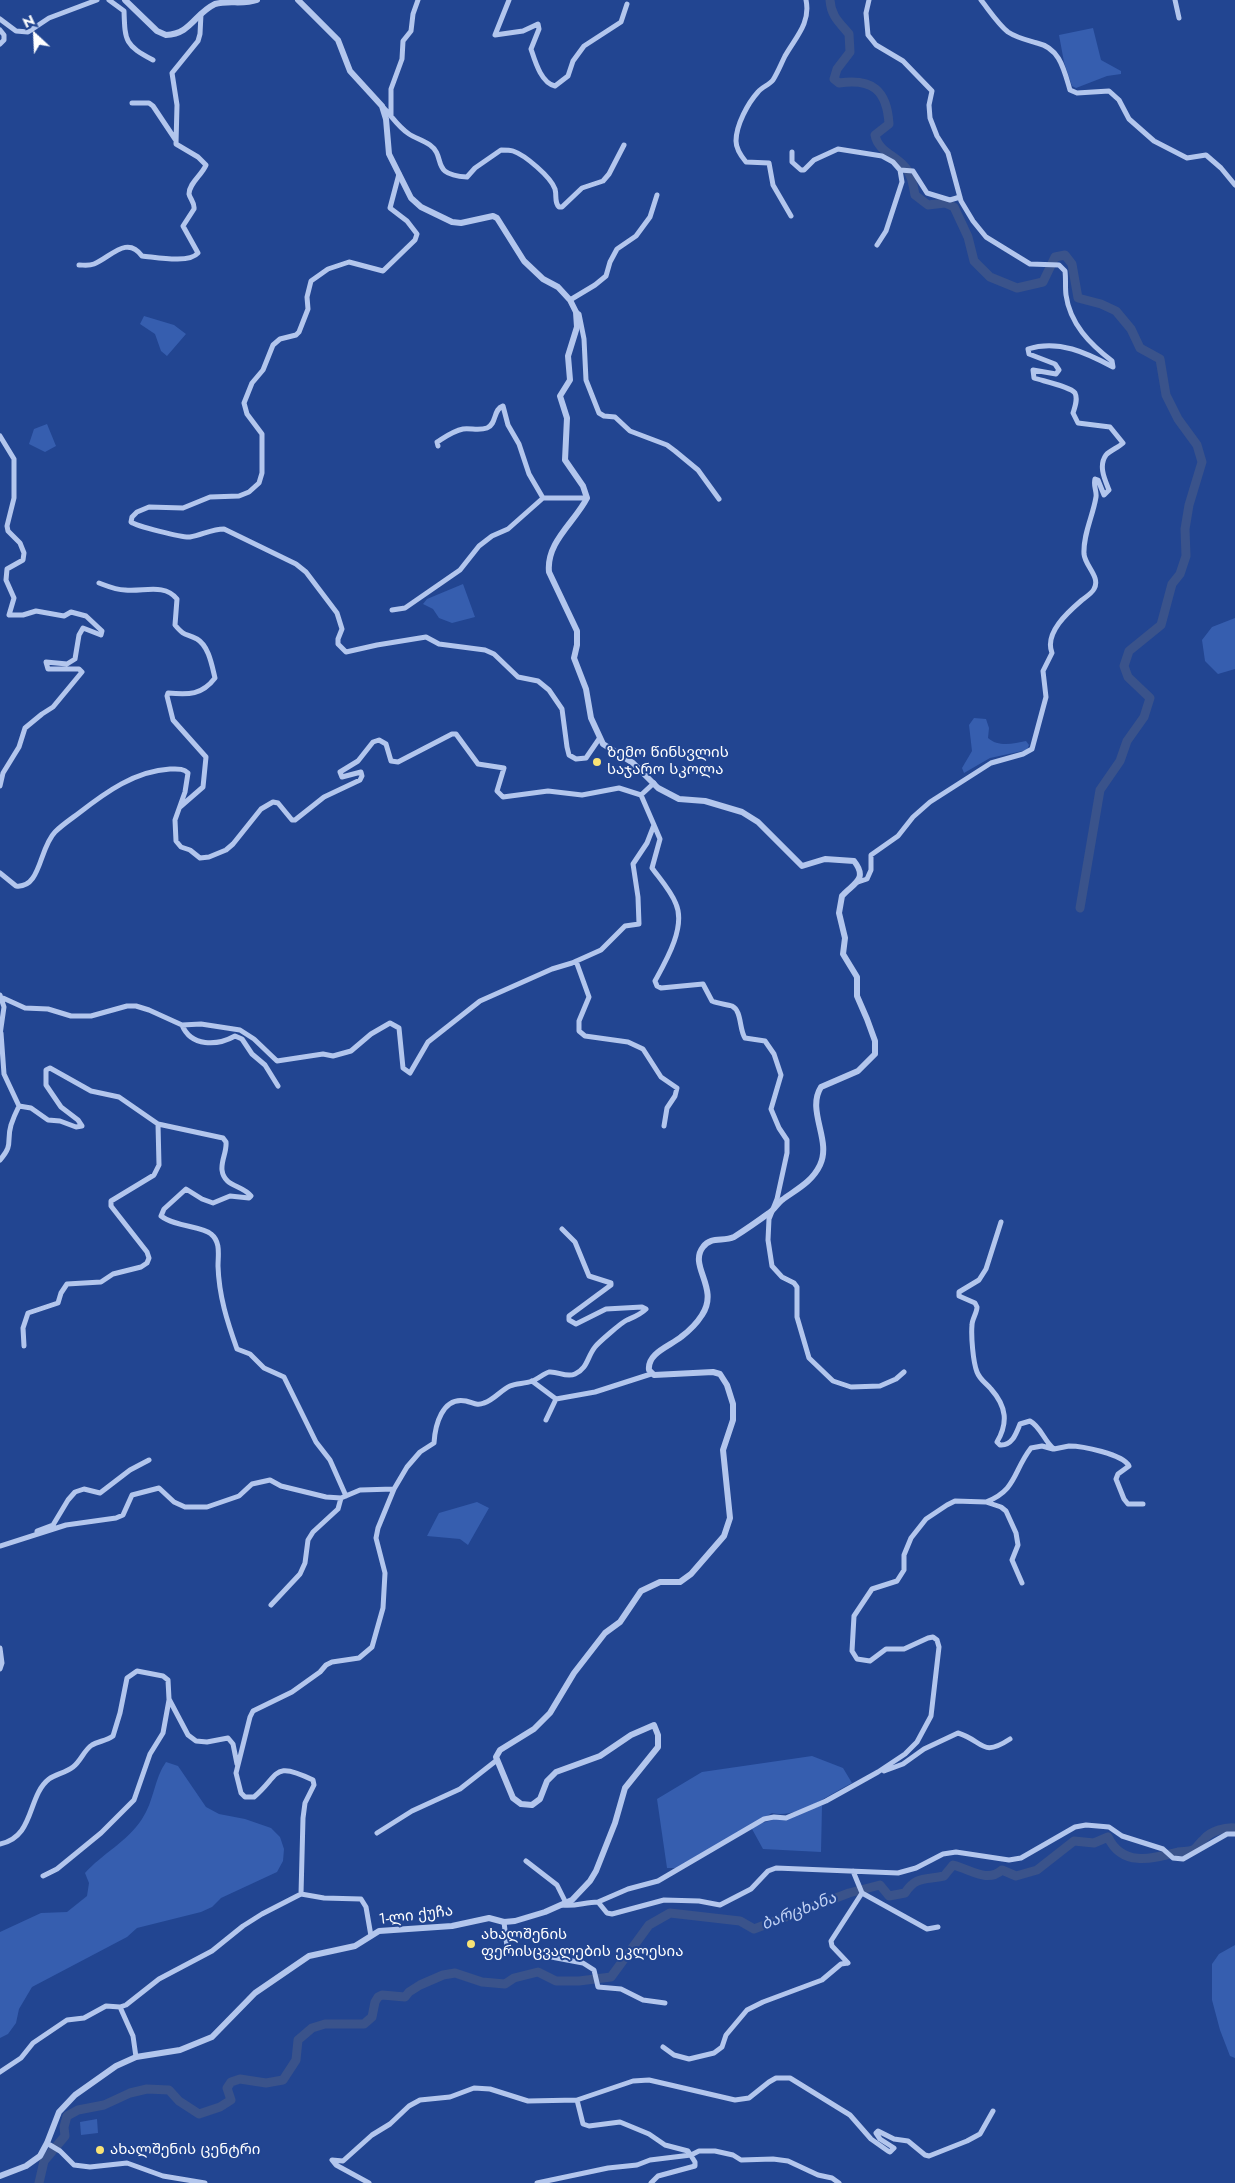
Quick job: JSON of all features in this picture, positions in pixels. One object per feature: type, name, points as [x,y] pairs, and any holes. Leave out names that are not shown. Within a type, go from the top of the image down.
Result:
[{"type":"street","points":[[0,19],[16,31],[28,32],[49,18],[97,0]]},
{"type":"street","points":[[109,0],[124,11],[124,34],[129,44],[152,60]]},
{"type":"street","points":[[125,0],[157,31],[166,36],[184,31],[201,14],[213,5],[225,0],[248,3],[257,0]]},
{"type":"street","points":[[298,0],[338,40],[350,71],[402,128],[430,145],[440,166],[447,174],[467,177],[475,168],[501,150],[514,152],[523,157],[552,183],[556,192],[556,204],[562,207],[582,188],[603,181],[609,174],[624,145]]},
{"type":"street","points":[[392,115],[391,89],[402,59],[403,41],[411,31],[413,14],[418,0]]},
{"type":"street","points":[[509,0],[495,35],[523,30],[538,24],[539,29],[531,49],[544,78],[550,85],[555,86],[568,76],[573,61],[584,46],[621,22],[627,4]]},
{"type":"street","points":[[791,216],[773,185],[769,163],[746,162],[740,154],[736,141],[749,103],[760,90],[771,82],[791,45],[803,29],[807,6],[806,0]]},
{"type":"street","points":[[651,1374],[649,1364],[653,1357],[683,1336],[705,1310],[708,1289],[698,1264],[699,1253],[710,1241],[726,1240],[735,1236],[770,1213],[780,1202],[807,1183],[817,1171],[823,1159],[823,1144],[817,1114],[817,1102],[821,1087],[858,1071],[875,1054],[875,1041],[868,1019],[857,996],[857,977],[843,954],[845,938],[840,913],[842,896],[858,882],[867,879],[871,870],[871,855],[898,836],[930,802],[991,763],[1023,754],[1032,749],[1046,697],[1043,671],[1052,653],[1049,645],[1051,635],[1070,610],[1094,589],[1093,573],[1087,566],[1084,553],[1088,528],[1097,496],[1094,484],[1095,479],[1098,480],[1104,495],[1110,490],[1102,475],[1102,465],[1106,456],[1123,443],[1110,427],[1078,423],[1073,413],[1076,401],[1075,394],[1070,388],[1034,378],[1032,370],[1056,374],[1059,370],[1055,364],[1029,354],[1028,349],[1037,346],[1068,347],[1113,367],[1112,362],[1081,332],[1073,318],[1066,295],[1065,271],[1059,265],[1030,264],[986,237],[973,222],[960,197],[948,152],[937,136],[930,118],[929,105],[932,91],[903,62],[876,44],[868,35],[866,13],[869,0]]},
{"type":"street","points":[[980,0],[1008,32],[1023,40],[1044,44],[1054,51],[1059,56],[1070,90],[1077,93],[1109,91],[1119,100],[1129,119],[1154,142],[1187,158],[1206,155],[1221,168],[1235,185]]},
{"type":"street","points":[[1175,0],[1179,18]]},
{"type":"street","points":[[175,138],[177,124],[173,71],[198,40],[201,14]]},
{"type":"street","points":[[0,30],[4,35],[4,40],[0,44]]},
{"type":"street","points":[[79,265],[90,266],[96,264],[121,248],[130,247],[137,249],[142,256],[173,259],[195,256],[198,253],[183,226],[194,209],[189,194],[191,188],[206,165],[198,156],[179,147],[153,106],[144,102],[132,103]]},
{"type":"street","points":[[382,106],[386,119],[389,154],[411,198],[421,207],[452,222],[461,223],[493,216],[497,218],[524,261],[543,279],[558,287],[579,314],[584,339],[586,380],[599,413],[604,416],[615,417],[630,431],[667,445],[698,470],[719,499]]},
{"type":"street","points":[[792,152],[792,162],[800,170],[804,170],[814,160],[838,149],[882,156],[900,170],[913,170],[927,193],[950,200],[960,197]]},
{"type":"street","points":[[877,245],[886,231],[902,182],[900,170]]},
{"type":"street","points":[[400,174],[390,208],[413,228],[418,237],[384,271],[355,263],[343,262],[328,269],[312,281],[307,297],[308,309],[302,327],[296,335],[280,339],[273,345],[264,370],[247,393],[244,403],[247,414],[262,434],[262,473],[259,483],[249,492],[238,496],[210,497],[183,508],[149,508],[137,512],[132,517],[131,522],[135,526],[163,531],[174,536],[190,537],[215,529],[224,529],[296,564],[306,572],[337,613],[342,629],[338,638],[338,644],[346,652],[426,637],[439,644],[486,650],[494,654],[518,677],[538,682],[549,690],[562,708],[567,747],[570,754],[576,759],[586,758],[599,739]]},
{"type":"street","points":[[570,300],[595,286],[606,276],[610,262],[617,249],[636,236],[650,217],[657,195]]},
{"type":"street","points":[[576,312],[577,327],[568,356],[570,380],[560,396],[567,418],[565,460],[584,486],[587,498],[559,537],[548,565],[549,572],[577,631],[577,645],[574,658],[586,689],[591,718],[599,739],[603,744],[633,763],[658,788],[679,799],[705,801],[742,812],[768,830],[802,866],[825,859],[854,861],[859,868],[858,882]]},
{"type":"street","points":[[438,446],[437,442],[452,433],[463,429],[477,430],[488,427],[492,424],[498,409],[503,406],[508,424],[519,444],[529,474],[543,498]]},
{"type":"street","points":[[0,436],[14,459],[14,498],[7,526],[8,531],[20,543],[24,553],[23,560],[7,568],[6,580],[14,598],[9,615],[23,615],[36,610],[64,616],[71,612],[86,616],[102,632],[102,635],[96,634],[83,628],[79,635],[75,659],[67,664],[46,662],[48,669],[79,669],[82,672],[53,707],[25,728],[19,747],[4,773],[0,786]]},
{"type":"street","points":[[392,610],[405,608],[460,570],[479,546],[492,536],[508,529],[543,498],[587,498]]},
{"type":"street","points":[[98,583],[123,590],[156,588],[171,592],[178,599],[175,625],[182,634],[198,640],[211,661],[215,678],[206,689],[185,695],[168,693],[167,696],[173,720],[206,757],[203,787],[180,807]]},
{"type":"street","points":[[0,873],[16,886],[27,884],[36,876],[43,850],[55,832],[108,792],[141,775],[160,770],[187,771],[188,780],[175,820],[177,844],[204,858],[226,850],[233,844],[267,804],[278,803],[292,820],[295,820],[324,797],[360,780],[361,772],[342,777],[340,772],[360,759],[373,742],[379,740],[386,744],[391,761],[398,762],[452,734],[456,734],[478,764],[504,768],[497,791],[503,797],[548,791],[582,795],[619,788],[641,794]]},
{"type":"street","points":[[641,794],[654,783]]},
{"type":"street","points":[[641,794],[660,839],[652,868],[676,904],[679,920],[672,949],[655,981],[657,986],[661,988],[703,984],[712,1000],[732,1006],[737,1011],[740,1019],[740,1030],[745,1038],[765,1041],[778,1064],[781,1076],[771,1109],[778,1128],[787,1140],[787,1153],[777,1198],[770,1213],[768,1240],[772,1266],[782,1277],[794,1282],[797,1287],[797,1317],[809,1358],[833,1381],[851,1386],[880,1386],[896,1379],[904,1372]]},
{"type":"street","points":[[1,997],[24,1008],[48,1009],[71,1016],[91,1016],[127,1006],[136,1006],[182,1025],[201,1024],[240,1030],[254,1039],[277,1062],[322,1054],[334,1056],[351,1051],[372,1034],[390,1023],[398,1028],[403,1068],[410,1073],[428,1042],[480,1001],[552,969],[601,950],[625,926],[639,924],[638,897],[633,864],[647,843],[654,825]]},
{"type":"street","points":[[576,961],[589,998],[579,1021],[579,1031],[585,1036],[628,1042],[643,1050],[661,1077],[677,1088],[668,1108],[664,1126]]},
{"type":"street","points":[[0,1160],[7,1152],[10,1144],[10,1127],[19,1106],[4,1074],[0,1034],[4,1013],[1,997]]},
{"type":"street","points":[[182,1025],[184,1032],[200,1042],[213,1044],[236,1036],[242,1039],[252,1054],[266,1065],[278,1086]]},
{"type":"street","points":[[19,1106],[31,1108],[48,1120],[60,1121],[76,1127],[82,1126],[78,1120],[61,1107],[46,1086],[46,1070],[50,1068],[91,1091],[119,1097],[158,1124],[223,1138],[226,1142],[222,1162],[223,1175],[229,1183],[246,1190],[251,1196],[249,1198],[230,1196],[213,1203],[202,1199],[186,1189],[164,1209],[161,1216],[175,1224],[210,1232],[218,1242],[220,1296],[224,1316],[238,1349],[250,1354],[264,1368],[284,1377],[316,1442],[330,1460],[344,1497],[338,1509],[313,1532],[308,1540],[305,1563],[300,1574],[271,1605]]},
{"type":"street","points":[[24,1346],[23,1328],[28,1313],[58,1304],[61,1293],[68,1284],[101,1282],[113,1274],[140,1267],[147,1263],[149,1258],[147,1252],[111,1206],[111,1201],[154,1175],[159,1165],[158,1124]]},
{"type":"street","points":[[1001,1222],[986,1269],[979,1280],[959,1292],[959,1296],[975,1303],[977,1307],[972,1324],[976,1370],[980,1379],[992,1390],[999,1401],[1005,1416],[1005,1425],[997,1442],[1000,1445],[1008,1444],[1013,1439],[1020,1424],[1030,1421],[1036,1424],[1045,1440],[1054,1449]]},
{"type":"street","points":[[301,1894],[302,1818],[305,1803],[314,1785],[313,1780],[302,1774],[280,1771],[274,1773],[260,1792],[249,1798],[241,1793],[237,1782],[238,1767],[253,1711],[292,1692],[320,1672],[326,1665],[332,1662],[359,1658],[372,1647],[383,1608],[384,1574],[376,1538],[378,1528],[394,1489],[415,1458],[434,1443],[434,1429],[439,1416],[451,1404],[466,1401],[475,1405],[485,1403],[510,1386],[532,1381],[549,1372],[569,1376],[584,1368],[595,1346],[619,1325],[640,1315],[646,1309],[642,1307],[610,1308],[593,1314],[576,1324],[569,1320],[569,1316],[575,1310],[611,1285],[611,1282],[589,1276],[575,1242],[562,1229]]},
{"type":"street","points":[[377,1833],[412,1811],[460,1789],[497,1760],[500,1750],[534,1729],[550,1714],[569,1680],[605,1633],[620,1622],[641,1591],[654,1584],[680,1582],[687,1577],[724,1536],[728,1527],[730,1518],[723,1450],[733,1420],[733,1404],[727,1385],[720,1374],[712,1372],[651,1374],[595,1392],[556,1398],[532,1381]]},
{"type":"street","points":[[546,1420],[556,1398]]},
{"type":"street","points":[[986,1502],[1005,1492],[1031,1448],[1042,1446],[1054,1449],[1071,1446],[1102,1452],[1127,1463],[1127,1469],[1118,1474],[1116,1478],[1120,1491],[1128,1504],[1143,1504]]},
{"type":"street","points":[[37,1534],[37,1531],[53,1525],[75,1492],[84,1489],[100,1493],[130,1470],[149,1460]]},
{"type":"street","points":[[0,1546],[66,1525],[116,1518],[123,1515],[132,1495],[159,1488],[174,1502],[185,1507],[207,1507],[226,1502],[239,1496],[252,1484],[270,1480],[289,1488],[326,1496],[344,1497],[360,1490],[394,1489]]},
{"type":"street","points":[[526,1861],[556,1885],[564,1904],[571,1907],[588,1902],[598,1902],[628,1889],[658,1881],[764,1819],[774,1817],[786,1818],[804,1811],[898,1760],[917,1742],[931,1716],[939,1647],[937,1640],[933,1637],[904,1649],[886,1649],[870,1661],[857,1659],[852,1651],[854,1616],[872,1589],[898,1581],[904,1570],[904,1555],[911,1538],[926,1519],[955,1501],[986,1502],[1000,1507],[1009,1516],[1016,1533],[1018,1545],[1012,1560],[1022,1584]]},
{"type":"street","points":[[0,1648],[2,1662],[0,1669]]},
{"type":"street","points":[[0,1844],[11,1840],[22,1830],[38,1794],[49,1779],[61,1775],[71,1768],[82,1759],[86,1749],[94,1743],[101,1743],[113,1736],[127,1678],[137,1671],[163,1676],[168,1680],[169,1685],[169,1699],[163,1733],[150,1754],[134,1800],[101,1834],[57,1869],[43,1876]]},
{"type":"street","points":[[169,1699],[188,1735],[196,1741],[207,1742],[228,1738],[233,1744],[238,1767]]},
{"type":"street","points":[[497,1760],[513,1798],[521,1804],[532,1805],[540,1800],[547,1781],[556,1772],[600,1756],[648,1727],[654,1726],[656,1730],[658,1747],[625,1788],[596,1871],[580,1893],[564,1904]]},
{"type":"street","points":[[878,1772],[903,1764],[924,1749],[958,1733],[984,1747],[991,1748],[1010,1739]]},
{"type":"street","points":[[598,1902],[607,1912],[612,1914],[664,1900],[720,1904],[751,1889],[761,1877],[776,1868],[898,1874],[916,1868],[943,1854],[956,1852],[1009,1860],[1021,1858],[1075,1827],[1086,1825],[1109,1827],[1122,1836],[1135,1841],[1154,1844],[1163,1849],[1172,1858],[1183,1859],[1227,1834],[1235,1834]]},
{"type":"street","points":[[854,1871],[861,1890],[927,1929],[938,1927]]},
{"type":"street","points":[[663,2047],[674,2055],[689,2059],[714,2053],[722,2047],[726,2035],[747,2010],[822,1980],[841,1964],[848,1963],[832,1946],[831,1941],[861,1890]]},
{"type":"street","points":[[0,2072],[21,2058],[33,2043],[67,2020],[84,2018],[106,2006],[120,2007],[134,2000],[159,1979],[212,1951],[243,1926],[301,1894],[324,1898],[361,1899],[366,1908],[371,1936]]},
{"type":"street","name":"1-ლი ქუჩა","points":[[0,2176],[40,2156],[49,2144],[59,2112],[75,2095],[116,2066],[136,2057],[180,2050],[212,2037],[255,1993],[309,1956],[355,1946],[379,1931],[443,1927],[489,1918],[504,1922],[515,1921],[564,1904]]},
{"type":"street","points":[[504,1922],[508,1947],[511,1951],[536,1951],[546,1956],[583,1963],[594,1970],[598,1986],[621,1989],[643,2000],[665,2003]]},
{"type":"street","points":[[120,2007],[133,2036],[136,2057]]},
{"type":"street","points":[[369,2183],[336,2165],[332,2160],[343,2161],[372,2134],[390,2124],[409,2106],[420,2100],[436,2096],[450,2097],[474,2088],[483,2088],[528,2101],[576,2100],[633,2081],[649,2080],[735,2100],[744,2100],[776,2078],[790,2078],[850,2116],[871,2139],[888,2151],[892,2151],[894,2148],[880,2139],[876,2133],[878,2131],[894,2139],[908,2142],[929,2156],[980,2134],[993,2111]]},
{"type":"street","points":[[576,2100],[584,2124],[589,2126],[620,2122],[649,2134],[665,2145],[688,2151],[695,2162],[692,2168],[658,2176],[651,2183]]},
{"type":"street","points":[[49,2144],[57,2148],[74,2166],[90,2167],[127,2163],[164,2176],[205,2183]]},
{"type":"street","points":[[537,2183],[608,2168],[637,2165],[650,2160],[691,2155],[699,2151],[715,2151],[733,2155],[741,2160],[773,2159],[788,2161],[818,2176],[832,2178],[839,2183]]},
{"type":"shaded area","points":[[1093,28],[1101,60],[1121,71],[1121,74],[1107,76],[1076,88],[1072,86],[1064,62],[1059,35]]},
{"type":"shaded area","points":[[144,316],[174,325],[186,334],[167,356],[161,351],[155,334],[140,324]]},
{"type":"shaded area","points":[[47,424],[56,446],[45,452],[29,444],[34,429]]},
{"type":"shaded area","points":[[463,584],[475,617],[452,623],[439,618],[433,609],[423,604],[427,599]]},
{"type":"shaded area","points":[[1235,618],[1235,669],[1218,674],[1205,661],[1202,640],[1212,627]]},
{"type":"shaded area","points":[[974,718],[986,719],[989,728],[988,738],[992,741],[1006,744],[1026,741],[1029,745],[1027,750],[990,758],[964,773],[962,768],[972,751],[969,725]]},
{"type":"shaded area","points":[[477,1502],[489,1508],[468,1545],[460,1539],[427,1536],[439,1513]]},
{"type":"shaded area","points":[[812,1756],[843,1768],[852,1783],[803,1809],[782,1814],[772,1813],[678,1868],[667,1868],[657,1799],[702,1772]]},
{"type":"shaded area","points":[[166,1762],[178,1766],[206,1807],[219,1814],[245,1819],[271,1828],[280,1837],[284,1849],[283,1861],[277,1872],[221,1898],[212,1907],[201,1912],[137,1928],[127,1937],[32,1987],[19,2009],[16,2023],[8,2034],[0,2038],[0,1932],[41,1913],[67,1912],[87,1896],[89,1883],[85,1873],[130,1834],[142,1819]]},
{"type":"shaded area","points":[[822,1806],[821,1852],[763,1849],[752,1829],[759,1824]]},
{"type":"shaded area","points":[[1235,1945],[1235,2058],[1230,2056],[1220,2030],[1212,2000],[1212,1964],[1219,1954]]},
{"type":"shaded area","points":[[97,2119],[98,2133],[81,2135],[80,2122]]},
{"type":"waterway","points":[[830,0],[834,15],[849,34],[850,52],[837,69],[834,79],[839,83],[851,82],[869,85],[881,95],[888,112],[889,124],[875,135],[879,145],[907,169],[912,180],[915,195],[928,205],[945,203],[954,207],[968,237],[974,261],[990,277],[1017,288],[1043,282],[1055,257],[1065,255],[1072,264],[1078,298],[1101,304],[1116,311],[1131,329],[1140,348],[1160,359],[1166,395],[1178,419],[1197,445],[1202,462],[1189,505],[1185,529],[1186,556],[1180,574],[1172,584],[1161,625],[1129,651],[1124,666],[1128,677],[1150,698],[1144,717],[1127,741],[1120,761],[1100,790],[1080,908]]},
{"type":"waterway","name":"ბარცხანა","points":[[39,2183],[44,2161],[65,2136],[64,2127],[67,2116],[78,2110],[104,2105],[130,2093],[147,2089],[169,2090],[179,2101],[199,2114],[220,2107],[231,2100],[227,2088],[231,2082],[240,2079],[266,2083],[283,2080],[296,2060],[298,2040],[312,2028],[325,2024],[364,2024],[372,2017],[378,1997],[382,1995],[405,1997],[420,1985],[443,1975],[455,1973],[482,1982],[505,1984],[514,1978],[538,1972],[556,1981],[579,1981],[611,1977],[649,1925],[670,1913],[740,1921],[754,1929],[849,1893],[880,1885],[889,1896],[905,1893],[917,1881],[944,1876],[953,1865],[979,1874],[991,1875],[1002,1870],[1016,1876],[1037,1870],[1074,1841],[1094,1843],[1108,1837],[1114,1847],[1121,1853],[1129,1857],[1148,1858],[1193,1850],[1207,1836],[1214,1832],[1235,1828]]},
{"type":"place","name":"ზემო წინსვლის საჯარო სკოლა","points":[[597,762]]},
{"type":"place","name":"ახალშენის ფერისცვალების ეკლესია","points":[[471,1944]]},
{"type":"place","name":"ახალშენის ცენტრი","points":[[100,2150]]}]
